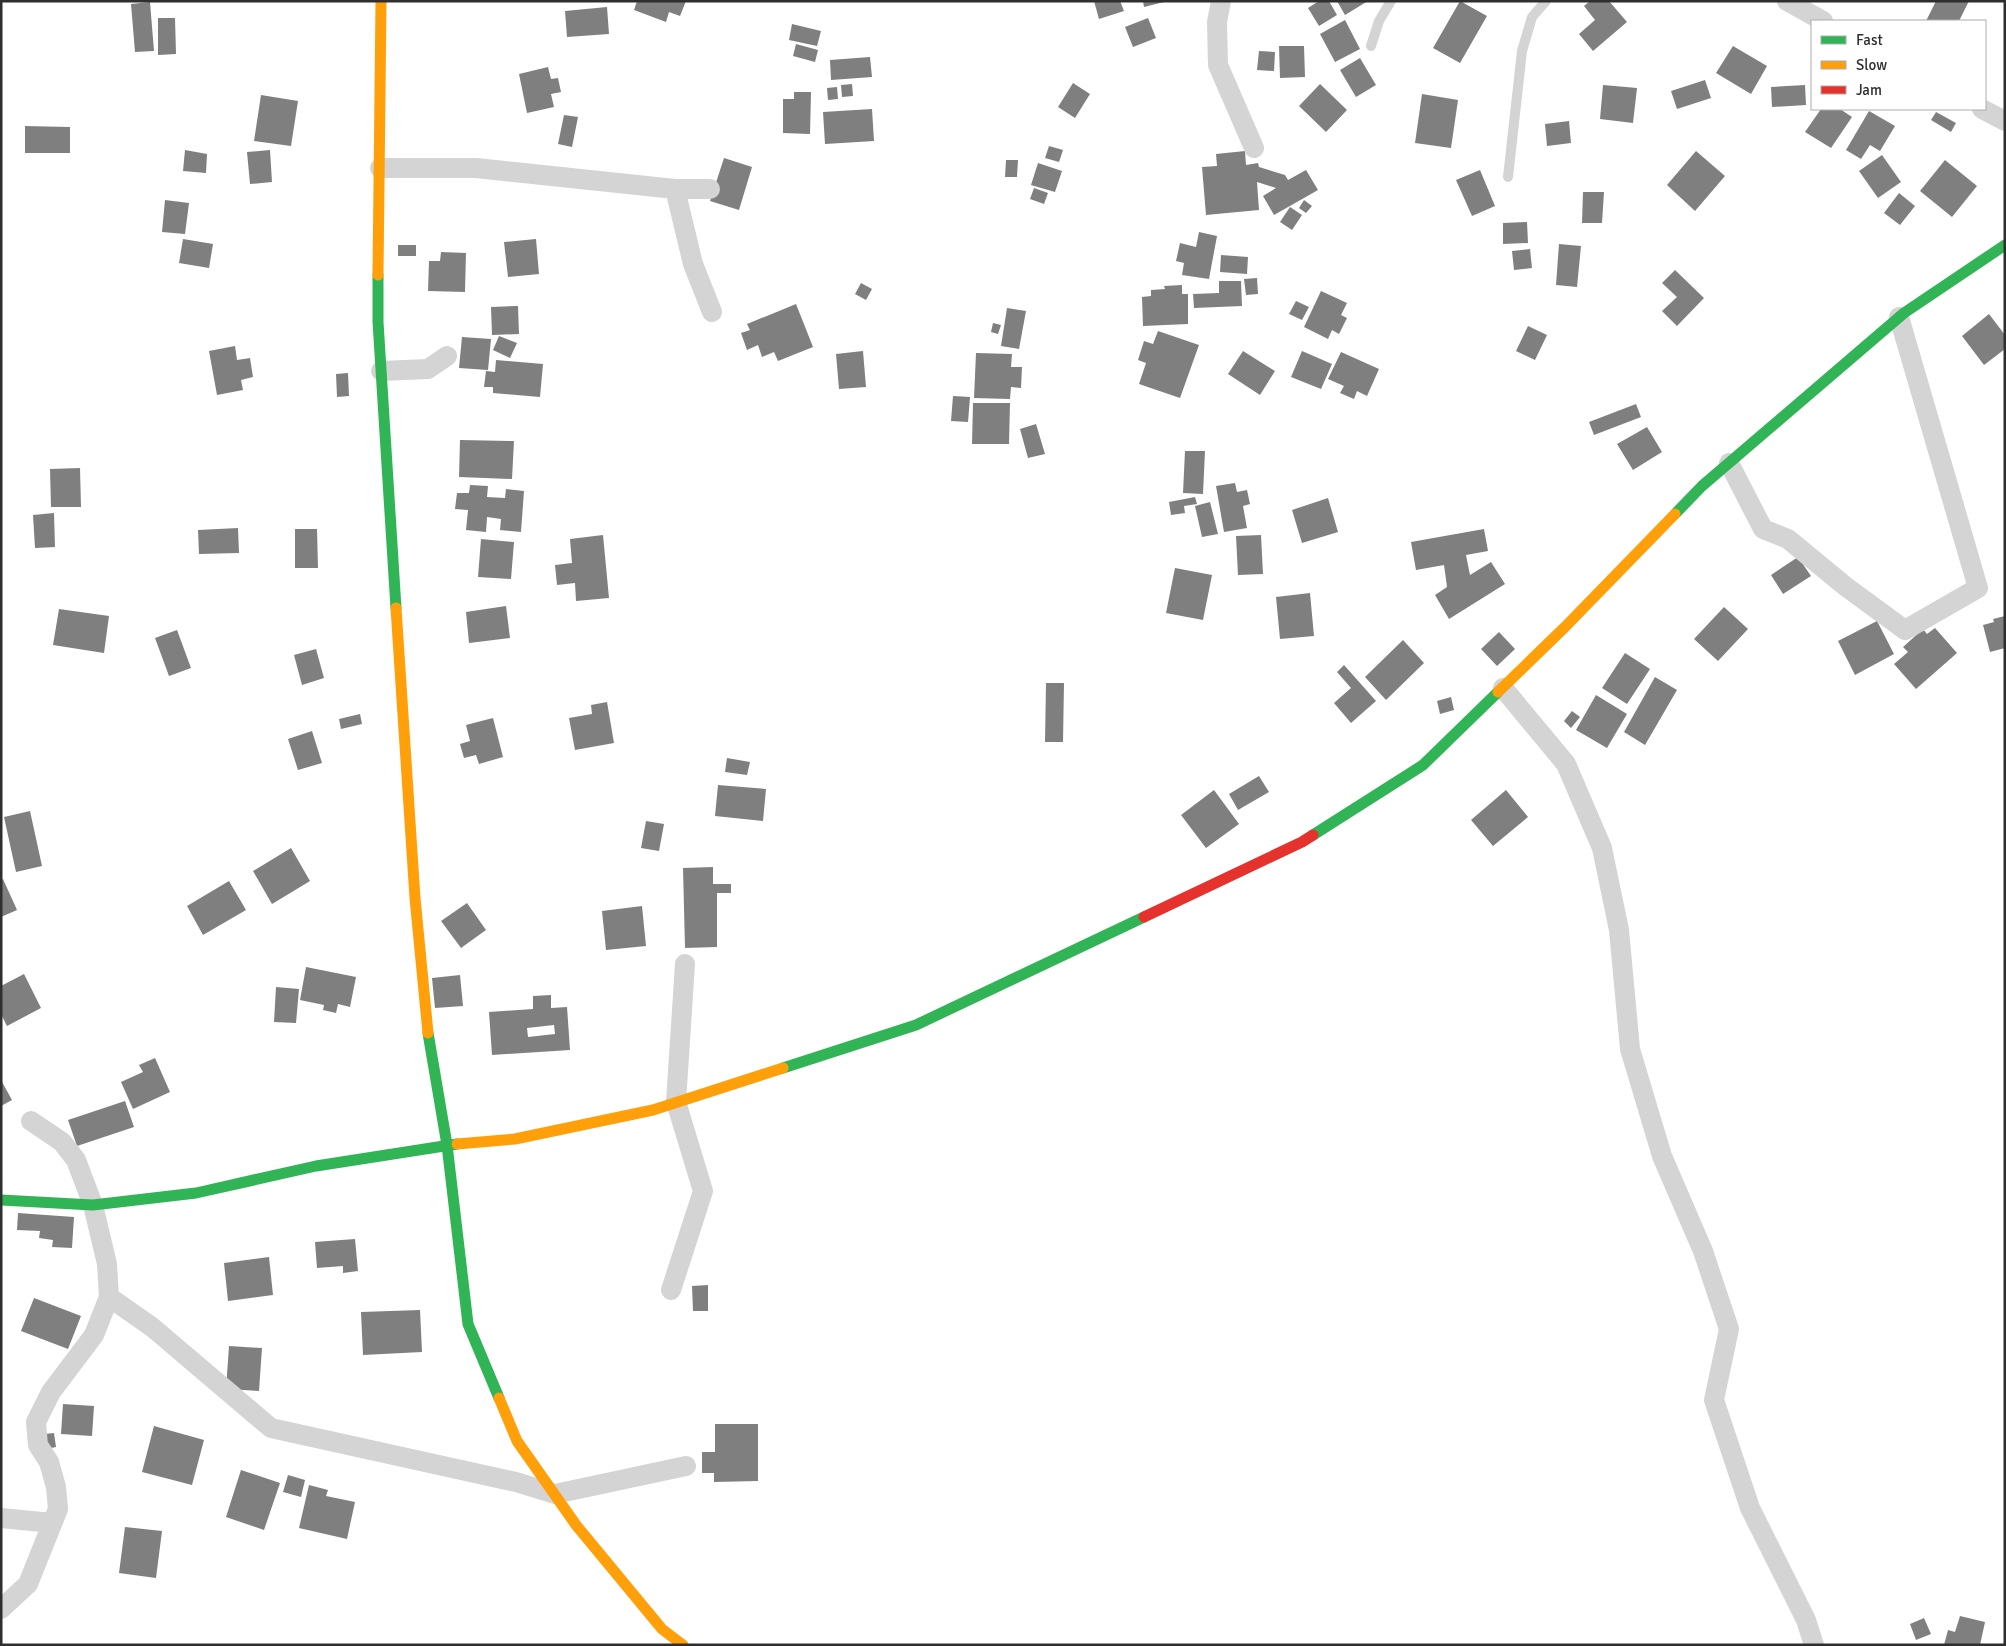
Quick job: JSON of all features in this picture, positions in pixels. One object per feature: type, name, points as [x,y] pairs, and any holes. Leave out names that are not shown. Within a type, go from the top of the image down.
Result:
[{"type":"street","points":[[382,1],[378,322],[414,898],[425,1013],[446,1145],[468,1324],[516,1441],[658,1637],[683,1645]]},
{"type":"street","points":[[1220,1],[1216,22],[1218,65],[1254,148]]},
{"type":"street","points":[[1787,1],[1821,20]]},
{"type":"street","points":[[1984,110],[2005,121]]},
{"type":"street","points":[[380,168],[476,168],[675,189],[710,189]]},
{"type":"street","points":[[675,189],[693,264],[712,312]]},
{"type":"street","points":[[1,1200],[94,1205],[196,1193],[316,1166],[446,1145],[515,1139],[653,1110],[916,1025],[1302,842],[1423,765],[1565,628],[1702,486],[1899,317],[2005,244]]},
{"type":"street","points":[[1729,463],[1763,529],[1788,539],[1845,586],[1905,630],[1978,588],[1899,317]]},
{"type":"street","points":[[381,371],[428,369],[447,356]]},
{"type":"street","points":[[1503,688],[1566,764],[1602,848],[1619,930],[1630,1049],[1662,1156],[1703,1251],[1728,1329],[1714,1400],[1750,1508],[1806,1620],[1814,1645]]},
{"type":"street","points":[[671,1290],[703,1191],[676,1102],[685,964]]},
{"type":"street","points":[[1,1609],[28,1584],[58,1509],[56,1487],[50,1462],[38,1445],[36,1422],[51,1392],[94,1335],[109,1297],[107,1264],[94,1205],[76,1160],[62,1142],[32,1121]]},
{"type":"street","points":[[109,1297],[152,1327],[271,1428],[516,1482],[555,1494],[686,1466]]},
{"type":"street","points":[[1,1518],[52,1523]]},
{"type":"lane","points":[[1371,46],[1379,21],[1391,1]]},
{"type":"lane","points":[[1508,177],[1522,51],[1532,17],[1546,1]]},
{"type":"building","points":[[637,1],[686,1],[680,16],[669,12],[666,22],[634,10]]},
{"type":"building","points":[[1094,1],[1120,1],[1124,11],[1099,19]]},
{"type":"building","points":[[1143,1],[1164,1],[1164,2],[1144,7]]},
{"type":"building","points":[[1319,1],[1329,1],[1337,15],[1319,26],[1308,8]]},
{"type":"building","points":[[1337,1],[1368,1],[1345,15]]},
{"type":"building","points":[[1460,1],[1487,16],[1460,63],[1433,48]]},
{"type":"building","points":[[1590,1],[1609,1],[1627,22],[1593,51],[1579,34],[1595,20],[1584,6]]},
{"type":"building","points":[[1936,1],[1969,1],[1960,20],[1926,20]]},
{"type":"building","points":[[150,2],[154,51],[135,52],[131,4]]},
{"type":"building","points":[[607,7],[609,34],[567,37],[565,11]]},
{"type":"building","points":[[158,18],[175,18],[176,54],[158,55]]},
{"type":"building","points":[[1148,18],[1156,38],[1133,47],[1125,27]]},
{"type":"building","points":[[1345,20],[1360,49],[1335,62],[1320,34]]},
{"type":"building","points":[[792,24],[821,31],[817,46],[789,40]]},
{"type":"building","points":[[796,44],[818,50],[815,62],[793,56]]},
{"type":"building","points":[[1279,46],[1304,46],[1305,77],[1280,78]]},
{"type":"building","points":[[1733,46],[1767,66],[1751,94],[1716,73]]},
{"type":"building","points":[[1259,51],[1275,52],[1274,71],[1257,70]]},
{"type":"building","points":[[870,57],[872,77],[831,80],[830,60]]},
{"type":"building","points":[[1360,58],[1376,85],[1356,97],[1340,70]]},
{"type":"building","points":[[548,67],[551,79],[558,78],[561,92],[551,94],[554,107],[527,113],[519,74]]},
{"type":"building","points":[[1705,80],[1711,98],[1677,109],[1671,91]]},
{"type":"building","points":[[1073,83],[1090,94],[1075,118],[1058,107]]},
{"type":"building","points":[[852,84],[853,96],[842,97],[841,85]]},
{"type":"building","points":[[1320,84],[1347,110],[1326,132],[1299,106]]},
{"type":"building","points":[[1603,85],[1637,88],[1633,123],[1600,119]]},
{"type":"building","points":[[1805,85],[1806,105],[1772,107],[1771,87]]},
{"type":"building","points":[[837,87],[838,99],[828,100],[827,88]]},
{"type":"building","points":[[794,92],[811,92],[810,134],[783,133],[783,99],[794,99]]},
{"type":"building","points":[[1422,94],[1458,100],[1451,148],[1415,143]]},
{"type":"building","points":[[261,95],[298,101],[291,146],[254,141]]},
{"type":"building","points":[[872,109],[874,141],[825,144],[823,112]]},
{"type":"building","points":[[1820,110],[1842,110],[1852,117],[1831,148],[1805,132]]},
{"type":"building","points":[[1869,111],[1895,126],[1880,151],[1870,145],[1861,159],[1846,150]]},
{"type":"building","points":[[1936,112],[1956,123],[1951,132],[1931,120]]},
{"type":"building","points":[[564,115],[578,117],[572,147],[558,144]]},
{"type":"building","points":[[1569,121],[1571,143],[1547,146],[1545,124]]},
{"type":"building","points":[[25,126],[70,127],[70,153],[25,153]]},
{"type":"building","points":[[1049,146],[1063,150],[1059,162],[1045,158]]},
{"type":"building","points":[[185,150],[207,154],[206,173],[183,171]]},
{"type":"building","points":[[270,150],[272,182],[250,184],[247,152]]},
{"type":"building","points":[[1245,151],[1246,165],[1258,163],[1259,167],[1285,175],[1288,180],[1306,170],[1318,190],[1274,215],[1263,196],[1276,188],[1257,182],[1259,210],[1206,215],[1202,167],[1217,166],[1216,154]]},
{"type":"building","points":[[1696,151],[1725,176],[1695,211],[1667,185]]},
{"type":"building","points":[[1882,155],[1901,182],[1878,198],[1859,171]]},
{"type":"building","points":[[724,158],[752,167],[739,210],[710,201]]},
{"type":"building","points":[[1006,160],[1018,160],[1017,177],[1005,177]]},
{"type":"building","points":[[1945,160],[1977,186],[1952,217],[1920,191]]},
{"type":"building","points":[[1038,163],[1062,171],[1055,192],[1031,185]]},
{"type":"building","points":[[1480,170],[1495,206],[1472,216],[1456,180]]},
{"type":"building","points":[[1034,188],[1048,193],[1044,204],[1030,199]]},
{"type":"building","points":[[1583,192],[1604,192],[1602,223],[1582,223]]},
{"type":"building","points":[[1899,193],[1915,206],[1900,225],[1884,213]]},
{"type":"building","points":[[165,200],[189,203],[185,234],[162,232]]},
{"type":"building","points":[[1304,200],[1312,206],[1306,213],[1299,208]]},
{"type":"building","points":[[1290,207],[1302,215],[1292,230],[1280,222]]},
{"type":"building","points":[[1527,222],[1528,243],[1503,244],[1503,223]]},
{"type":"building","points":[[1199,232],[1217,236],[1209,279],[1182,275],[1184,263],[1176,261],[1180,243],[1196,247]]},
{"type":"building","points":[[183,239],[213,244],[209,268],[179,263]]},
{"type":"building","points":[[536,239],[539,274],[508,277],[504,242]]},
{"type":"building","points":[[1559,244],[1581,246],[1577,287],[1556,285]]},
{"type":"building","points":[[398,245],[416,245],[416,256],[398,256]]},
{"type":"building","points":[[1530,249],[1532,268],[1514,270],[1512,251]]},
{"type":"building","points":[[441,252],[466,253],[465,292],[428,291],[429,261],[440,261]]},
{"type":"building","points":[[1221,255],[1248,257],[1247,274],[1220,272]]},
{"type":"building","points":[[1675,270],[1704,298],[1677,326],[1662,311],[1677,297],[1662,283]]},
{"type":"building","points":[[1257,278],[1258,294],[1246,295],[1244,279]]},
{"type":"building","points":[[1219,281],[1241,281],[1242,306],[1194,308],[1193,294],[1219,293]]},
{"type":"building","points":[[861,283],[872,289],[866,300],[855,294]]},
{"type":"building","points":[[1182,285],[1182,294],[1188,294],[1188,324],[1143,326],[1142,297],[1151,296],[1151,290],[1165,289],[1164,286]]},
{"type":"building","points":[[1321,291],[1347,303],[1341,315],[1347,318],[1339,334],[1332,330],[1328,339],[1304,327]]},
{"type":"building","points":[[1296,301],[1309,307],[1302,320],[1289,314]]},
{"type":"building","points":[[796,304],[813,347],[778,361],[774,352],[762,357],[758,345],[747,350],[741,333],[750,330],[747,324]]},
{"type":"building","points":[[518,306],[519,334],[492,335],[491,307]]},
{"type":"building","points":[[1007,308],[1026,311],[1019,349],[1001,346]]},
{"type":"building","points":[[1989,314],[2005,335],[2005,349],[1984,365],[1962,336]]},
{"type":"building","points":[[993,323],[1001,325],[998,334],[991,332]]},
{"type":"building","points":[[1528,326],[1547,335],[1535,360],[1516,351]]},
{"type":"building","points":[[1158,331],[1199,345],[1180,398],[1139,384],[1146,363],[1138,360],[1144,341],[1153,344]]},
{"type":"building","points":[[499,336],[517,343],[510,358],[493,350]]},
{"type":"building","points":[[462,337],[491,339],[488,370],[459,368]]},
{"type":"building","points":[[235,346],[237,360],[250,358],[253,377],[241,380],[243,390],[217,395],[209,351]]},
{"type":"building","points":[[863,351],[866,387],[839,389],[836,354]]},
{"type":"building","points":[[1243,351],[1275,371],[1260,395],[1228,374]]},
{"type":"building","points":[[1302,351],[1332,364],[1321,389],[1291,377]]},
{"type":"building","points":[[1341,352],[1379,369],[1367,396],[1357,391],[1354,399],[1340,393],[1344,386],[1328,379]]},
{"type":"building","points":[[976,353],[1012,354],[1011,367],[1022,367],[1021,388],[1011,387],[1010,399],[974,398]]},
{"type":"building","points":[[496,360],[543,364],[540,397],[493,393],[493,387],[484,387],[486,371],[495,372]]},
{"type":"building","points":[[348,373],[349,396],[337,397],[336,374]]},
{"type":"building","points":[[953,396],[970,397],[968,422],[951,421]]},
{"type":"building","points":[[973,403],[1010,403],[1009,444],[972,444]]},
{"type":"building","points":[[1636,404],[1641,417],[1594,435],[1589,422]]},
{"type":"building","points":[[1036,424],[1045,454],[1028,458],[1020,429]]},
{"type":"building","points":[[1647,427],[1662,452],[1633,470],[1617,444]]},
{"type":"building","points":[[460,440],[514,441],[512,479],[459,477]]},
{"type":"building","points":[[1185,451],[1205,451],[1203,494],[1183,493]]},
{"type":"building","points":[[80,468],[81,507],[51,507],[50,469]]},
{"type":"building","points":[[1235,483],[1237,492],[1247,490],[1250,504],[1243,506],[1247,528],[1224,532],[1216,486]]},
{"type":"building","points":[[470,485],[488,486],[487,497],[505,498],[506,489],[524,491],[521,532],[500,530],[501,519],[487,517],[486,532],[466,530],[468,510],[455,509],[457,493],[469,493]]},
{"type":"building","points":[[1195,497],[1197,504],[1184,506],[1185,513],[1171,515],[1169,502]]},
{"type":"building","points":[[1328,498],[1338,532],[1302,543],[1292,510]]},
{"type":"building","points":[[1210,502],[1218,534],[1202,537],[1195,506]]},
{"type":"building","points":[[54,513],[55,547],[35,548],[33,515]]},
{"type":"building","points":[[238,528],[239,553],[199,554],[198,530]]},
{"type":"building","points":[[295,529],[317,529],[318,568],[295,568]]},
{"type":"building","points":[[1484,529],[1488,551],[1466,555],[1470,575],[1491,562],[1505,584],[1449,619],[1435,595],[1447,587],[1444,565],[1416,570],[1411,542]]},
{"type":"building","points":[[603,535],[609,598],[576,601],[575,583],[557,585],[555,565],[572,563],[570,539]]},
{"type":"building","points":[[1261,535],[1263,574],[1238,575],[1236,536]]},
{"type":"building","points":[[481,539],[514,542],[511,579],[478,577]]},
{"type":"building","points":[[1798,557],[1811,576],[1783,594],[1771,575]]},
{"type":"building","points":[[1175,568],[1212,575],[1203,620],[1166,613]]},
{"type":"building","points":[[1310,593],[1314,636],[1280,639],[1276,597]]},
{"type":"building","points":[[506,606],[510,638],[469,643],[466,612]]},
{"type":"building","points":[[1724,607],[1748,629],[1718,661],[1694,639]]},
{"type":"building","points":[[59,609],[109,616],[104,653],[53,645]]},
{"type":"building","points":[[2005,616],[2005,648],[1990,652],[1983,625],[1994,622],[1993,619]]},
{"type":"building","points":[[1877,621],[1894,654],[1855,675],[1838,641]]},
{"type":"building","points":[[1935,628],[1957,653],[1916,689],[1894,664],[1908,652],[1903,647],[1923,629],[1927,634]]},
{"type":"building","points":[[177,630],[191,668],[169,676],[155,638]]},
{"type":"building","points":[[1499,632],[1515,649],[1497,666],[1481,649]]},
{"type":"building","points":[[1403,640],[1424,663],[1386,700],[1365,677]]},
{"type":"building","points":[[316,649],[324,678],[302,685],[294,655]]},
{"type":"building","points":[[1625,653],[1650,669],[1627,704],[1602,688]]},
{"type":"building","points":[[1344,665],[1376,701],[1351,723],[1334,703],[1351,688],[1337,672]]},
{"type":"building","points":[[1655,677],[1677,690],[1645,745],[1624,732]]},
{"type":"building","points":[[1046,683],[1064,683],[1063,742],[1045,742]]},
{"type":"building","points":[[1596,695],[1627,714],[1607,748],[1576,730]]},
{"type":"building","points":[[1451,697],[1454,710],[1440,714],[1437,701]]},
{"type":"building","points":[[607,702],[614,743],[575,750],[569,718],[592,714],[591,705]]},
{"type":"building","points":[[1572,711],[1580,717],[1571,728],[1564,721]]},
{"type":"building","points":[[360,714],[362,724],[341,729],[339,719]]},
{"type":"building","points":[[493,718],[503,757],[479,764],[476,755],[464,758],[460,744],[470,741],[466,725]]},
{"type":"building","points":[[312,731],[322,763],[298,770],[288,739]]},
{"type":"building","points":[[727,758],[750,762],[747,775],[725,772]]},
{"type":"building","points":[[1259,776],[1269,792],[1238,810],[1229,794]]},
{"type":"building","points":[[718,785],[766,789],[763,821],[715,816]]},
{"type":"building","points":[[1214,790],[1239,824],[1206,848],[1181,815]]},
{"type":"building","points":[[1506,790],[1528,817],[1493,846],[1471,820]]},
{"type":"building","points":[[30,811],[42,866],[16,872],[4,817]]},
{"type":"building","points":[[646,821],[664,824],[659,851],[641,848]]},
{"type":"building","points":[[291,848],[310,881],[272,904],[253,871]]},
{"type":"building","points":[[713,867],[713,884],[731,884],[731,893],[717,893],[717,947],[685,948],[683,868]]},
{"type":"building","points":[[3,879],[17,910],[1,917],[1,880]]},
{"type":"building","points":[[229,881],[246,910],[203,935],[187,906]]},
{"type":"building","points":[[467,903],[486,930],[461,948],[441,921]]},
{"type":"building","points":[[642,906],[646,946],[606,950],[602,911]]},
{"type":"building","points":[[306,967],[356,977],[350,1007],[338,1004],[336,1013],[323,1010],[324,1005],[300,1000]]},
{"type":"building","points":[[24,974],[41,1008],[7,1026],[1,1014],[1,986]]},
{"type":"building","points":[[460,975],[463,1006],[435,1008],[432,978]]},
{"type":"building","points":[[276,987],[299,989],[296,1023],[274,1022]]},
{"type":"building","points":[[551,995],[551,1008],[567,1007],[570,1050],[492,1055],[489,1012],[533,1009],[533,996]],"holes":[[[554,1025],[555,1034],[528,1037],[527,1028]]]},
{"type":"building","points":[[155,1058],[170,1092],[133,1109],[121,1082],[143,1072],[139,1065]]},
{"type":"building","points":[[1,1080],[12,1100],[1,1106]]},
{"type":"building","points":[[125,1101],[134,1127],[77,1146],[68,1120]]},
{"type":"building","points":[[18,1213],[74,1217],[72,1248],[52,1247],[53,1240],[39,1238],[40,1231],[17,1230]]},
{"type":"building","points":[[355,1239],[358,1271],[343,1273],[343,1266],[317,1268],[315,1242]]},
{"type":"building","points":[[269,1257],[273,1295],[228,1301],[224,1263]]},
{"type":"building","points":[[708,1285],[708,1311],[693,1311],[692,1286]]},
{"type":"building","points":[[34,1298],[81,1316],[68,1349],[21,1331]]},
{"type":"building","points":[[420,1310],[422,1352],[363,1355],[361,1312]]},
{"type":"building","points":[[229,1346],[262,1348],[259,1391],[226,1389]]},
{"type":"building","points":[[63,1404],[94,1406],[92,1436],[61,1434]]},
{"type":"building","points":[[715,1424],[758,1424],[758,1481],[714,1482],[714,1473],[702,1473],[702,1452],[715,1452]]},
{"type":"building","points":[[154,1426],[204,1440],[192,1485],[142,1472]]},
{"type":"building","points":[[54,1433],[56,1447],[46,1449],[45,1434]]},
{"type":"building","points":[[241,1470],[280,1483],[264,1530],[226,1517]]},
{"type":"building","points":[[288,1475],[305,1480],[301,1497],[283,1492]]},
{"type":"building","points":[[309,1485],[328,1490],[326,1496],[355,1502],[347,1539],[299,1528]]},
{"type":"building","points":[[125,1527],[162,1531],[156,1578],[119,1573]]},
{"type":"building","points":[[1960,1616],[1985,1622],[1980,1645],[1944,1645],[1948,1630],[1955,1632]]},
{"type":"building","points":[[1924,1618],[1931,1634],[1916,1640],[1910,1624]]},
{"type":"traffic: fast","points":[[1675,514],[1702,486],[1904,313],[2005,245]]},
{"type":"traffic: fast","points":[[378,275],[378,322],[396,608]]},
{"type":"traffic: fast","points":[[1313,835],[1423,765],[1498,692]]},
{"type":"traffic: fast","points":[[783,1068],[916,1025],[1144,917]]},
{"type":"traffic: fast","points":[[428,1033],[447,1145],[468,1324],[499,1398]]},
{"type":"traffic: fast","points":[[1,1200],[93,1205],[196,1193],[316,1166],[457,1144]]},
{"type":"traffic: slow","points":[[378,275],[381,1]]},
{"type":"traffic: slow","points":[[1498,692],[1565,627],[1675,514]]},
{"type":"traffic: slow","points":[[396,608],[415,898],[428,1033]]},
{"type":"traffic: slow","points":[[457,1144],[515,1139],[653,1110],[783,1068]]},
{"type":"traffic: slow","points":[[499,1398],[517,1441],[576,1525],[662,1629],[683,1645]]},
{"type":"traffic: jam","points":[[1144,917],[1313,835]]}]
